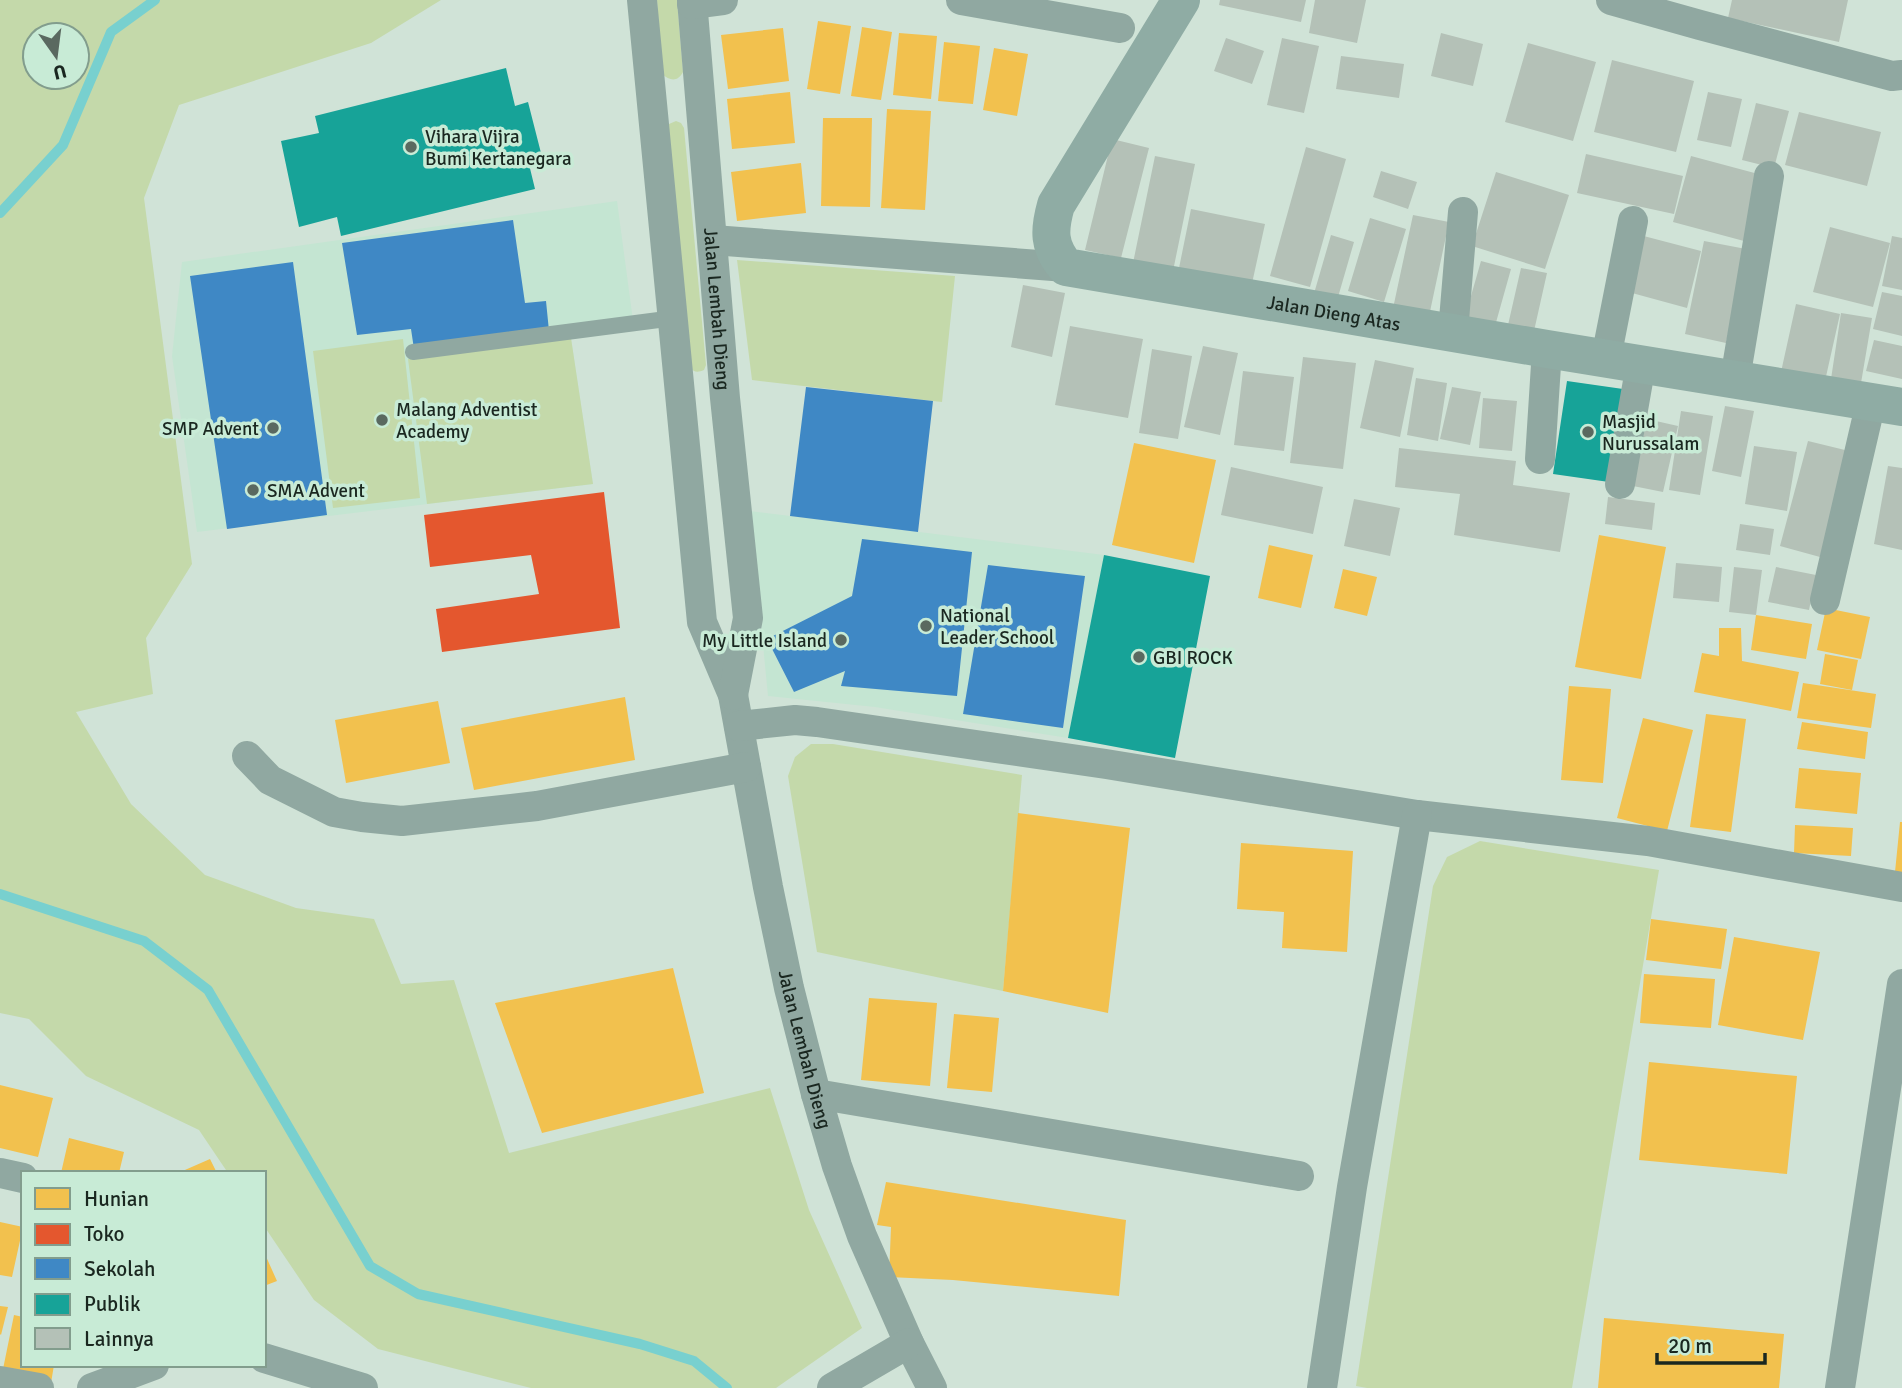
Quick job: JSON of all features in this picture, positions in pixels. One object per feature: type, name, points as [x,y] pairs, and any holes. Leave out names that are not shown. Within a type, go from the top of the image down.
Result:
[{"type":"street","points":[[642,0],[702,622],[733,695]]},
{"type":"street","points":[[692,2],[723,0]]},
{"type":"street","points":[[961,0],[1120,28]]},
{"type":"street","points":[[1066,267],[1055,254],[1052,239],[1052,219],[1056,205],[1181,0]]},
{"type":"street","points":[[1611,0],[1702,13],[1892,76],[1902,75]]},
{"type":"street","name":"Jalan Lembah Dieng","points":[[692,2],[725,398],[748,618],[733,695],[789,988],[816,1094],[837,1166],[862,1236],[932,1388]]},
{"type":"street","points":[[654,104],[700,100]]},
{"type":"street","points":[[1735,379],[1769,176]]},
{"type":"street","points":[[1453,332],[1463,212]]},
{"type":"street","points":[[1619,484],[1623,361],[1633,221]]},
{"type":"street","points":[[713,240],[1066,267]]},
{"type":"street","name":"Jalan Dieng Atas","points":[[1066,267],[1886,404]]},
{"type":"street","points":[[1540,459],[1548,349]]},
{"type":"street","points":[[682,401],[725,398]]},
{"type":"street","points":[[1825,600],[1886,404]]},
{"type":"street","points":[[702,622],[748,618]]},
{"type":"street","points":[[739,726],[795,720],[817,722],[1106,764],[1417,815],[1648,841],[1902,887]]},
{"type":"street","points":[[247,756],[270,780],[334,811],[402,821],[537,806],[746,767]]},
{"type":"street","points":[[1322,1388],[1352,1187],[1417,815]]},
{"type":"street","points":[[1840,1388],[1902,984]]},
{"type":"street","points":[[816,1094],[1300,1176]]},
{"type":"street","points":[[0,1173],[21,1178]]},
{"type":"street","points":[[834,1387],[909,1343]]},
{"type":"street","points":[[266,1359],[363,1388]]},
{"type":"street","points":[[92,1388],[149,1367]]},
{"type":"street","points":[[0,1381],[39,1388]]},
{"type":"lane","points":[[413,352],[674,318]]},
{"type":"shaded area","name":"Malang Adventist Academy","points":[[617,201],[634,328],[571,339],[593,484],[197,532],[172,356],[182,262]]},
{"type":"shaded area","name":"National Leader School","points":[[750,511],[1104,555],[1068,738],[875,707],[768,696]]},
{"type":"green space","points":[[0,0],[441,0],[371,43],[179,105],[144,198],[192,564],[146,638],[153,694],[76,712],[131,804],[205,875],[296,908],[374,919],[401,984],[454,980],[509,1153],[770,1088],[809,1210],[862,1328],[776,1388],[531,1388],[378,1349],[314,1300],[266,1229],[266,1171],[227,1171],[199,1130],[86,1076],[29,1019],[0,1013]]},
{"type":"green space","points":[[657,0],[677,0],[683,72],[676,79],[662,74]]},
{"type":"green space","points":[[676,121],[684,128],[706,365],[704,370],[697,372],[689,367],[667,129],[669,124]]},
{"type":"green space","points":[[737,260],[955,276],[942,402],[752,380]]},
{"type":"green space","points":[[571,338],[593,484],[427,504],[408,359]]},
{"type":"green space","points":[[403,339],[420,498],[333,508],[313,351]]},
{"type":"green space","points":[[811,744],[833,744],[1022,775],[1003,991],[817,952],[788,776],[795,757]]},
{"type":"green space","points":[[1480,841],[1659,870],[1572,1388],[1356,1386],[1433,886],[1447,857]]},
{"type":"building: Hunian","points":[[818,21],[851,26],[840,94],[807,89]]},
{"type":"building: Hunian","points":[[862,27],[892,32],[881,100],[851,96]]},
{"type":"building: Hunian","points":[[783,28],[789,81],[728,89],[721,35]]},
{"type":"building: Hunian","points":[[899,33],[937,36],[931,99],[893,95]]},
{"type":"building: Hunian","points":[[944,42],[980,46],[973,104],[938,101]]},
{"type":"building: Hunian","points":[[994,48],[1028,54],[1017,116],[983,110]]},
{"type":"building: Hunian","points":[[790,92],[795,143],[732,149],[727,99]]},
{"type":"building: Hunian","points":[[887,109],[931,111],[925,210],[881,208]]},
{"type":"building: Hunian","points":[[823,118],[872,118],[870,207],[821,206]]},
{"type":"building: Hunian","points":[[801,163],[806,213],[737,221],[731,172]]},
{"type":"building: Hunian","points":[[1134,443],[1216,460],[1194,563],[1112,545]]},
{"type":"building: Hunian","points":[[1599,535],[1666,547],[1641,679],[1575,667]]},
{"type":"building: Hunian","points":[[1269,545],[1313,555],[1301,608],[1258,598]]},
{"type":"building: Hunian","points":[[1343,569],[1377,577],[1367,616],[1334,608]]},
{"type":"building: Hunian","points":[[1826,608],[1870,617],[1861,659],[1817,650]]},
{"type":"building: Hunian","points":[[1756,615],[1812,624],[1806,659],[1751,650]]},
{"type":"building: Hunian","points":[[1719,628],[1741,628],[1742,661],[1799,672],[1791,711],[1694,692],[1702,653],[1719,656]]},
{"type":"building: Hunian","points":[[1825,654],[1858,660],[1852,690],[1820,684]]},
{"type":"building: Hunian","points":[[1803,683],[1876,694],[1871,728],[1797,718]]},
{"type":"building: Hunian","points":[[1569,686],[1611,689],[1603,783],[1561,780]]},
{"type":"building: Hunian","points":[[625,697],[635,760],[474,790],[461,728]]},
{"type":"building: Hunian","points":[[438,701],[450,763],[346,783],[335,720]]},
{"type":"building: Hunian","points":[[1706,714],[1746,719],[1731,832],[1690,827]]},
{"type":"building: Hunian","points":[[1643,718],[1693,730],[1667,831],[1617,818]]},
{"type":"building: Hunian","points":[[1802,722],[1868,732],[1865,759],[1797,749]]},
{"type":"building: Hunian","points":[[1799,768],[1861,773],[1857,814],[1795,808]]},
{"type":"building: Hunian","points":[[1018,813],[1130,828],[1108,1013],[1003,991]]},
{"type":"building: Hunian","points":[[1902,822],[1902,873],[1895,872]]},
{"type":"building: Hunian","points":[[1795,825],[1853,828],[1851,856],[1794,853]]},
{"type":"building: Hunian","points":[[1241,843],[1353,851],[1347,952],[1282,948],[1284,912],[1237,909]]},
{"type":"building: Hunian","points":[[1651,919],[1727,929],[1721,969],[1646,960]]},
{"type":"building: Hunian","points":[[1734,937],[1820,952],[1803,1040],[1718,1025]]},
{"type":"building: Hunian","points":[[673,968],[704,1093],[542,1133],[495,1003]]},
{"type":"building: Hunian","points":[[1644,974],[1715,979],[1711,1028],[1640,1023]]},
{"type":"building: Hunian","points":[[869,998],[937,1003],[930,1086],[861,1080]]},
{"type":"building: Hunian","points":[[954,1014],[999,1018],[992,1092],[947,1088]]},
{"type":"building: Hunian","points":[[1649,1062],[1797,1076],[1787,1174],[1639,1160]]},
{"type":"building: Hunian","points":[[0,1085],[53,1098],[38,1157],[0,1148]]},
{"type":"building: Hunian","points":[[69,1138],[124,1152],[119,1171],[61,1171]]},
{"type":"building: Hunian","points":[[210,1159],[216,1171],[183,1171]]},
{"type":"building: Hunian","points":[[886,1182],[1126,1220],[1119,1296],[953,1280],[889,1277],[891,1227],[877,1225]]},
{"type":"building: Hunian","points":[[0,1222],[21,1227],[21,1236],[12,1277],[0,1275]]},
{"type":"building: Hunian","points":[[266,1256],[277,1281],[266,1285]]},
{"type":"building: Hunian","points":[[0,1306],[8,1307],[1,1335],[0,1334]]},
{"type":"building: Hunian","points":[[14,1315],[21,1317],[21,1367],[54,1367],[51,1383],[2,1374]]},
{"type":"building: Hunian","points":[[1604,1318],[1784,1334],[1779,1388],[1598,1388]]},
{"type":"building: Toko","points":[[604,492],[620,628],[442,652],[436,609],[539,594],[531,555],[430,567],[424,515]]},
{"type":"building: Sekolah","points":[[513,220],[525,303],[546,301],[549,331],[414,349],[411,329],[357,335],[342,243]]},
{"type":"building: Sekolah","points":[[293,262],[327,515],[227,529],[190,276]]},
{"type":"building: Sekolah","points":[[806,387],[933,401],[918,532],[790,516]]},
{"type":"building: Sekolah","points":[[862,539],[972,552],[957,696],[841,686],[845,671],[794,692],[767,639],[852,596]]},
{"type":"building: Sekolah","points":[[988,565],[1085,576],[1063,728],[963,714]]},
{"type":"building: Publik","name":"Vihara Vijra Bumi Kertanegara","points":[[506,68],[515,106],[528,102],[541,153],[527,156],[535,189],[341,236],[337,217],[299,227],[281,141],[319,133],[315,116]]},
{"type":"building: Publik","name":"Masjid Nurussalam","points":[[1567,381],[1623,389],[1609,482],[1553,474]]},
{"type":"building: Publik","name":"GBI ROCK","points":[[1104,555],[1210,576],[1175,758],[1068,738]]},
{"type":"building: Lainnya","points":[[1220,0],[1306,0],[1301,22],[1219,5]]},
{"type":"building: Lainnya","points":[[1315,0],[1366,0],[1357,43],[1309,33]]},
{"type":"building: Lainnya","points":[[1732,0],[1848,0],[1839,42],[1728,18]]},
{"type":"building: Lainnya","points":[[1441,33],[1483,44],[1473,86],[1431,76]]},
{"type":"building: Lainnya","points":[[1226,38],[1264,51],[1252,84],[1214,71]]},
{"type":"building: Lainnya","points":[[1282,38],[1319,46],[1304,113],[1267,105]]},
{"type":"building: Lainnya","points":[[1528,43],[1596,62],[1573,141],[1505,122]]},
{"type":"building: Lainnya","points":[[1341,56],[1404,64],[1399,98],[1336,89]]},
{"type":"building: Lainnya","points":[[1612,60],[1694,81],[1676,152],[1594,132]]},
{"type":"building: Lainnya","points":[[1708,92],[1742,99],[1731,147],[1697,140]]},
{"type":"building: Lainnya","points":[[1756,103],[1789,111],[1774,168],[1742,160]]},
{"type":"building: Lainnya","points":[[1799,112],[1881,132],[1867,186],[1785,165]]},
{"type":"building: Lainnya","points":[[1112,139],[1149,148],[1121,258],[1085,250]]},
{"type":"building: Lainnya","points":[[1306,147],[1346,159],[1310,287],[1270,276]]},
{"type":"building: Lainnya","points":[[1586,154],[1683,176],[1674,214],[1577,193]]},
{"type":"building: Lainnya","points":[[1155,156],[1195,164],[1173,271],[1133,263]]},
{"type":"building: Lainnya","points":[[1691,156],[1762,175],[1744,241],[1673,222]]},
{"type":"building: Lainnya","points":[[1381,171],[1417,182],[1408,209],[1373,197]]},
{"type":"building: Lainnya","points":[[1496,172],[1569,195],[1545,269],[1472,246]]},
{"type":"building: Lainnya","points":[[1191,209],[1265,224],[1251,288],[1178,273]]},
{"type":"building: Lainnya","points":[[1413,215],[1449,222],[1428,321],[1392,313]]},
{"type":"building: Lainnya","points":[[1370,218],[1406,229],[1384,302],[1348,291]]},
{"type":"building: Lainnya","points":[[1830,227],[1890,243],[1873,307],[1813,292]]},
{"type":"building: Lainnya","points":[[1636,234],[1701,251],[1687,308],[1621,290]]},
{"type":"building: Lainnya","points":[[1331,235],[1354,242],[1336,304],[1313,297]]},
{"type":"building: Lainnya","points":[[1892,236],[1902,238],[1902,290],[1882,286]]},
{"type":"building: Lainnya","points":[[1704,241],[1746,249],[1726,343],[1685,334]]},
{"type":"building: Lainnya","points":[[1481,261],[1511,269],[1495,326],[1465,317]]},
{"type":"building: Lainnya","points":[[1521,268],[1547,273],[1534,331],[1508,325]]},
{"type":"building: Lainnya","points":[[1023,285],[1065,293],[1052,357],[1011,347]]},
{"type":"building: Lainnya","points":[[1882,292],[1902,296],[1902,336],[1873,329]]},
{"type":"building: Lainnya","points":[[1796,304],[1840,314],[1825,381],[1781,372]]},
{"type":"building: Lainnya","points":[[1841,313],[1872,318],[1861,383],[1831,379]]},
{"type":"building: Lainnya","points":[[1070,326],[1143,339],[1128,418],[1055,405]]},
{"type":"building: Lainnya","points":[[1874,340],[1902,346],[1902,379],[1866,371]]},
{"type":"building: Lainnya","points":[[1203,346],[1238,353],[1220,435],[1184,427]]},
{"type":"building: Lainnya","points":[[1152,349],[1192,356],[1178,439],[1139,433]]},
{"type":"building: Lainnya","points":[[1303,357],[1356,363],[1343,469],[1290,463]]},
{"type":"building: Lainnya","points":[[1375,360],[1414,368],[1400,437],[1360,428]]},
{"type":"building: Lainnya","points":[[1243,371],[1294,377],[1284,451],[1234,445]]},
{"type":"building: Lainnya","points":[[1416,378],[1447,383],[1438,441],[1407,435]]},
{"type":"building: Lainnya","points":[[1452,387],[1481,392],[1470,445],[1440,439]]},
{"type":"building: Lainnya","points":[[1483,398],[1517,401],[1512,451],[1479,448]]},
{"type":"building: Lainnya","points":[[1725,406],[1754,411],[1741,477],[1712,471]]},
{"type":"building: Lainnya","points":[[1681,411],[1713,416],[1700,495],[1669,490]]},
{"type":"building: Lainnya","points":[[1647,419],[1678,426],[1663,492],[1633,486]]},
{"type":"building: Lainnya","points":[[1808,441],[1849,451],[1820,557],[1780,546]]},
{"type":"building: Lainnya","points":[[1754,446],[1797,452],[1787,511],[1745,504]]},
{"type":"building: Lainnya","points":[[1399,448],[1516,461],[1513,485],[1570,493],[1560,552],[1454,535],[1460,494],[1395,487]]},
{"type":"building: Lainnya","points":[[1888,466],[1902,468],[1902,550],[1874,544]]},
{"type":"building: Lainnya","points":[[1231,467],[1323,487],[1313,534],[1221,515]]},
{"type":"building: Lainnya","points":[[1608,497],[1655,503],[1652,530],[1605,524]]},
{"type":"building: Lainnya","points":[[1354,499],[1400,508],[1390,556],[1344,546]]},
{"type":"building: Lainnya","points":[[1740,524],[1774,529],[1770,555],[1736,550]]},
{"type":"building: Lainnya","points":[[1676,563],[1722,567],[1719,602],[1673,598]]},
{"type":"building: Lainnya","points":[[1734,567],[1762,570],[1756,615],[1729,612]]},
{"type":"building: Lainnya","points":[[1776,567],[1816,575],[1809,610],[1768,602]]},
{"type":"waterway","points":[[0,213],[63,145],[111,32],[155,0]]},
{"type":"waterway","points":[[0,894],[144,941],[208,990],[370,1266],[418,1294],[640,1344],[694,1361],[727,1388]]},
{"type":"place","name":"Vihara Vijra Bumi Kertanegara","points":[[411,147]]},
{"type":"place","name":"Malang Adventist Academy","points":[[382,420]]},
{"type":"place","name":"SMP Advent","points":[[273,428]]},
{"type":"place","name":"Masjid Nurussalam","points":[[1588,432]]},
{"type":"place","name":"SMA Advent","points":[[253,490]]},
{"type":"place","name":"National Leader School","points":[[926,626]]},
{"type":"place","name":"My Little Island","points":[[841,640]]},
{"type":"place","name":"GBI ROCK","points":[[1139,657]]}]
